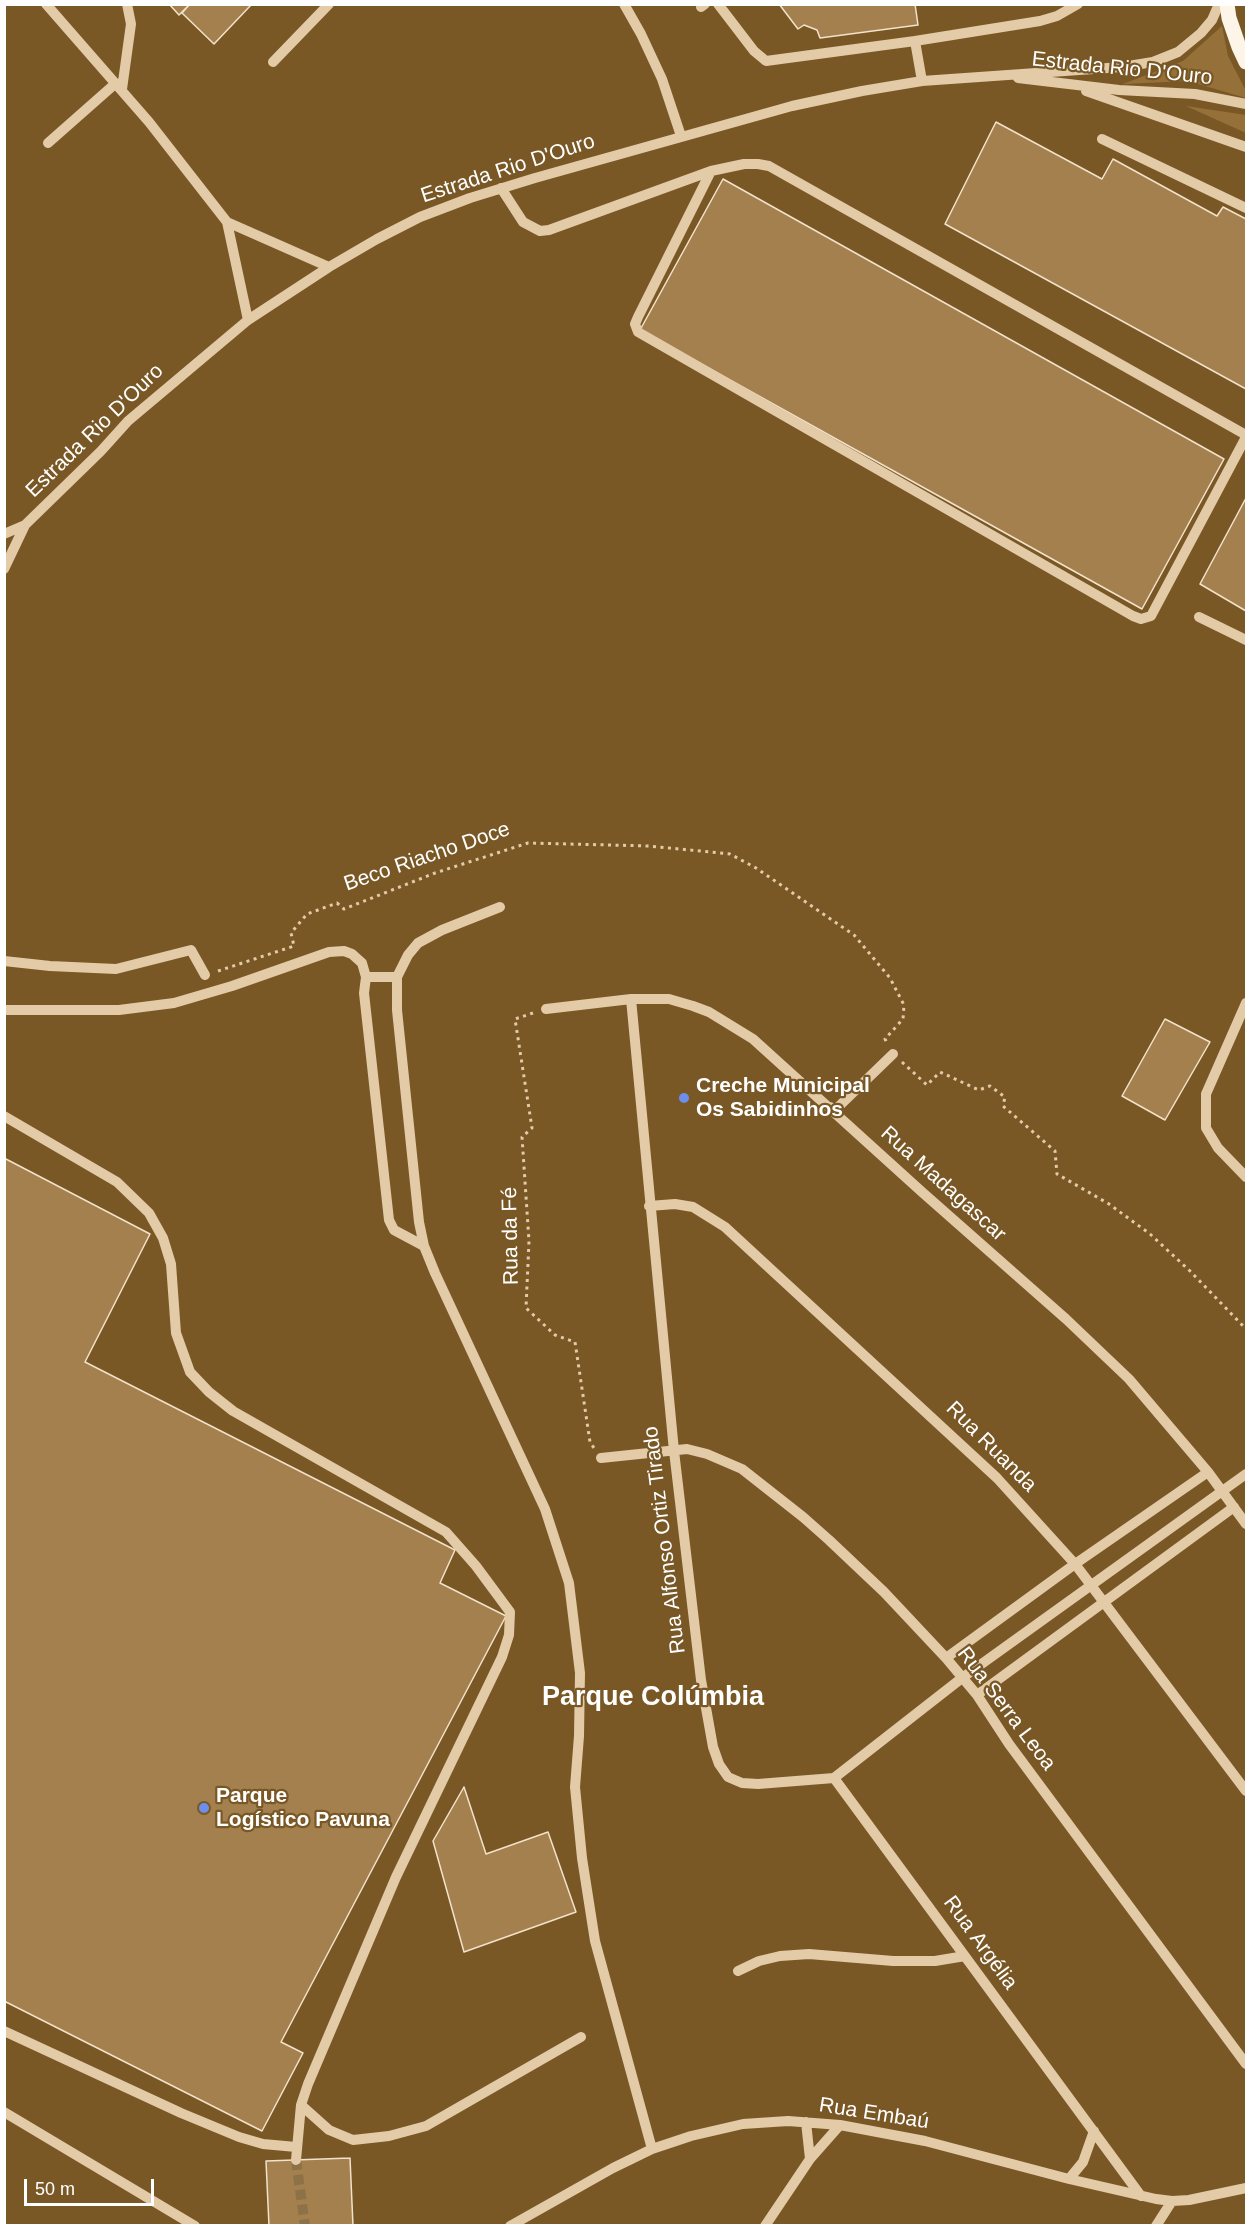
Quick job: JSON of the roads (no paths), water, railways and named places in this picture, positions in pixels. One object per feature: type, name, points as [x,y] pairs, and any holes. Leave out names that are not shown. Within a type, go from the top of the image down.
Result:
[{"type":"main road","points":[[1227,4],[1229,18],[1246,62]]},
{"type":"street","points":[[46,4],[119,86],[227,222],[248,320]]},
{"type":"street","points":[[48,143],[119,86],[131,24],[127,4]]},
{"type":"street","points":[[273,62],[329,4]]},
{"type":"street","points":[[624,4],[662,79],[681,136]]},
{"type":"street","points":[[718,4],[754,51],[766,61],[1040,21],[1078,4]]},
{"type":"street","name":"Estrada Rio D'Ouro","points":[[4,534],[24,525],[101,451],[128,421],[248,320],[329,267],[420,217],[501,188],[792,106],[922,81],[1122,67],[1153,62],[1178,52],[1201,33],[1212,20],[1219,4]]},
{"type":"street","points":[[915,41],[922,81]]},
{"type":"street","name":"Estrada Rio D'Ouro","points":[[994,75],[1072,86],[1195,94],[1246,104]]},
{"type":"street","points":[[1072,86],[1246,147]]},
{"type":"street","points":[[1102,139],[1246,208]]},
{"type":"street","points":[[501,188],[523,222],[540,231],[549,230],[711,171],[744,165],[769,166],[1246,436],[1151,616],[1141,619],[1133,615],[638,332],[635,324],[638,317],[711,171]]},
{"type":"street","points":[[227,222],[329,267]]},
{"type":"street","name":"Estrada Rio D'Ouro","points":[[4,569],[24,525]]},
{"type":"street","points":[[1199,617],[1246,640]]},
{"type":"street","points":[[500,907],[442,930],[418,943],[408,955],[398,977],[397,1010],[419,1222],[424,1246],[545,1509],[569,1583],[580,1673],[579,1737],[575,1787],[582,1858],[595,1941],[652,2149]]},
{"type":"street","points":[[4,961],[116,969],[191,950],[205,975]]},
{"type":"street","points":[[4,1010],[118,1010],[174,1003],[232,986],[329,952],[344,951],[352,954],[362,963],[366,977],[364,993],[389,1220],[394,1230],[403,1237],[424,1246]]},
{"type":"street","points":[[366,977],[398,977]]},
{"type":"street","name":"Rua Madagascar","points":[[546,1009],[631,999],[669,999],[710,1012],[753,1040],[1066,1319],[1129,1379],[1208,1472],[1246,1524]]},
{"type":"street","name":"Rua Alfonso Ortiz Tirado","points":[[631,999],[674,1451],[701,1680],[713,1747],[719,1764],[728,1777],[742,1783],[758,1784],[834,1778]]},
{"type":"street","points":[[1246,1003],[1206,1094],[1206,1128],[1218,1148],[1246,1178]]},
{"type":"street","points":[[830,1108],[893,1054]]},
{"type":"street","points":[[4,1116],[117,1182],[149,1213],[163,1238],[171,1264],[176,1333],[190,1372],[209,1392],[233,1412],[446,1532],[476,1566],[510,1612],[509,1635],[502,1657],[396,1877],[308,2084],[301,2105],[296,2160]]},
{"type":"street","name":"Rua Ruanda","points":[[649,1206],[675,1204],[693,1207],[724,1227],[989,1470],[1075,1564],[1246,1791]]},
{"type":"street","name":"Rua Serra Leoa","points":[[601,1458],[687,1449],[707,1454],[742,1469],[812,1524],[877,1585],[946,1658],[976,1695],[1016,1754],[1246,2064]]},
{"type":"street","points":[[946,1658],[1075,1564],[1208,1472]]},
{"type":"street","points":[[834,1778],[962,1678],[1090,1585],[1223,1493],[1246,1474]]},
{"type":"street","points":[[976,1695],[1234,1507]]},
{"type":"street","name":"Rua Argélia","points":[[834,1778],[1141,2196]]},
{"type":"street","points":[[738,1971],[759,1960],[809,1954],[893,1961],[934,1961],[965,1956]]},
{"type":"street","points":[[4,2031],[181,2113],[239,2137],[263,2144],[296,2147]]},
{"type":"street","points":[[301,2105],[329,2130],[353,2140],[389,2136],[426,2126],[581,2037]]},
{"type":"street","points":[[4,2112],[195,2226]]},
{"type":"street","name":"Rua Embaú","points":[[510,2226],[613,2168],[652,2149],[691,2136],[743,2124],[788,2121],[840,2125],[925,2141],[1069,2179],[1172,2201],[1207,2197],[1246,2188]]},
{"type":"street","points":[[806,2122],[810,2159]]},
{"type":"street","points":[[765,2226],[810,2159],[840,2125]]},
{"type":"street","points":[[1069,2179],[1083,2162],[1094,2131]]},
{"type":"street","points":[[1156,2226],[1172,2201]]},
{"type":"tunnel","points":[[296,2160],[305,2226]]},
{"type":"place","name":"Creche Municipal Os Sabidinhos","points":[[684,1098]]},
{"type":"place","name":"Parque Logístico Pavuna","points":[[204,1808]]},
{"type":"district","name":"Parque Colúmbia","points":[[653,1698]]}]
